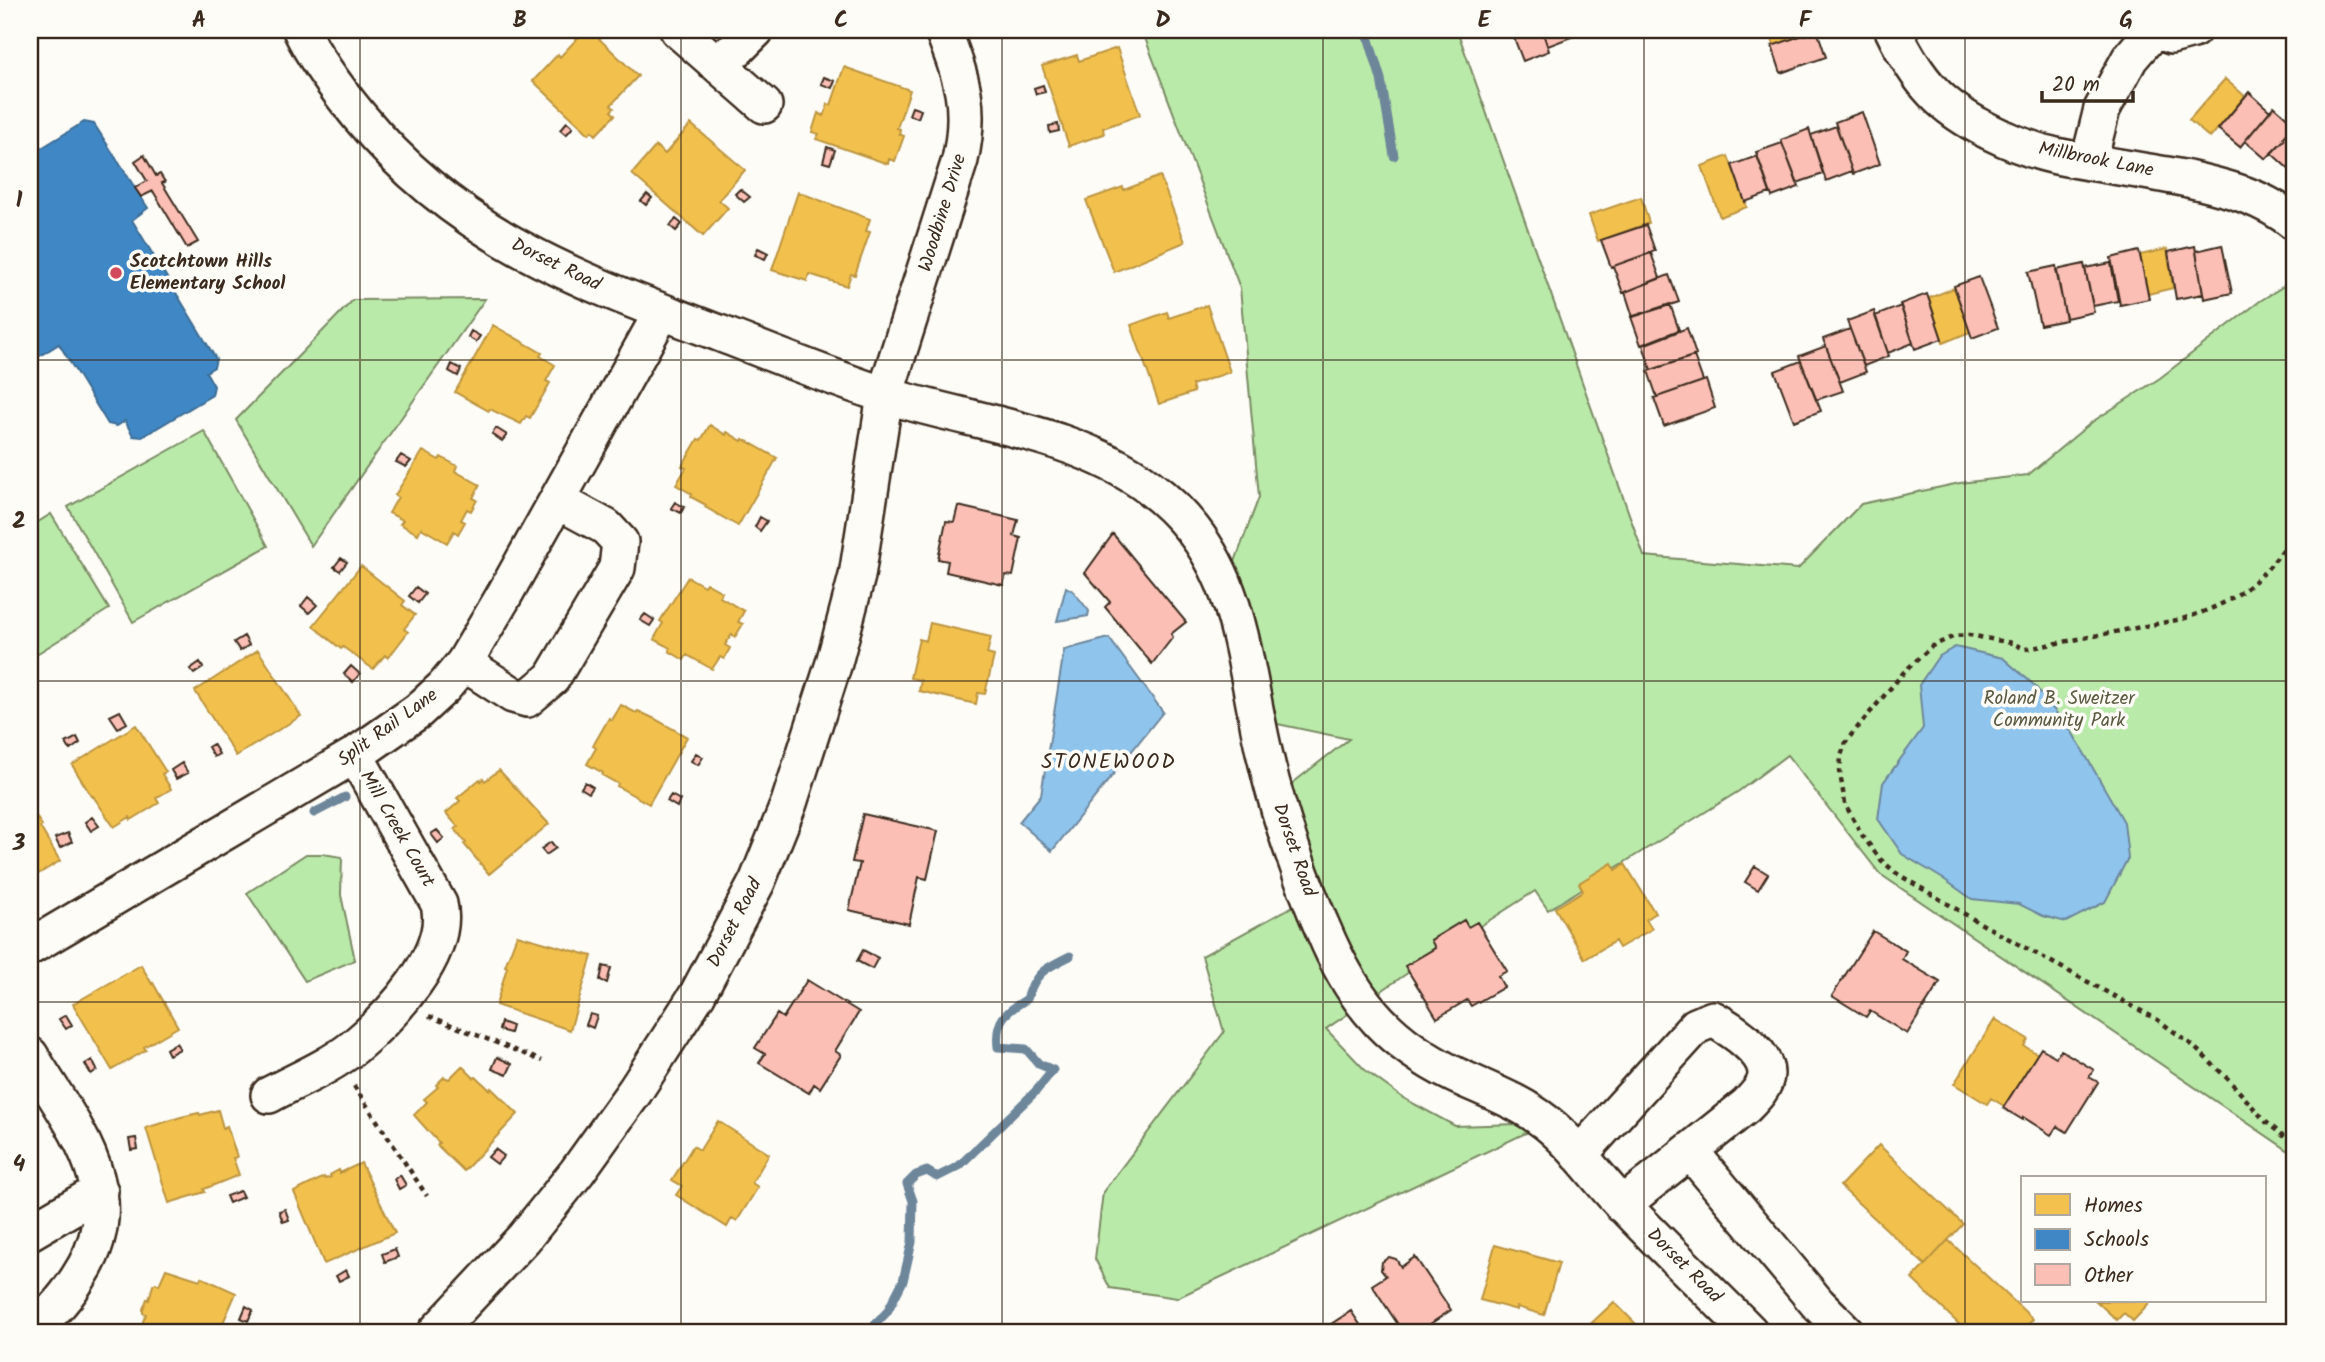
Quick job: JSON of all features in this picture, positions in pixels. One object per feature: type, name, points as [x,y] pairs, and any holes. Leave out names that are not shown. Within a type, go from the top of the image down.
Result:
[{"type":"street","name":"Dorset Road","points":[[300,30],[347,102],[380,142],[426,185],[486,230],[527,254],[582,280],[662,312],[885,395],[1017,430],[1105,461],[1128,472],[1152,489],[1188,522],[1207,548],[1226,586],[1242,638],[1267,765],[1293,850],[1329,942],[1363,1004],[1385,1029],[1404,1044],[1453,1074],[1529,1110],[1567,1141],[1622,1205],[1750,1332]]},
{"type":"street","points":[[678,30],[764,106]]},
{"type":"street","points":[[713,61],[736,50],[755,30]]},
{"type":"street","name":"Woodbine Drive","points":[[885,395],[960,160],[965,136],[965,93],[943,30]]},
{"type":"street","name":"Millbrook Lane","points":[[1893,30],[1905,55],[1935,94],[1975,123],[2007,139],[2053,155],[2172,176],[2242,193],[2264,202],[2295,223]]},
{"type":"street","points":[[2089,161],[2102,109],[2130,58],[2155,30],[2171,36],[2193,30]]},
{"type":"street","name":"Split Rail Lane","points":[[30,947],[355,755],[426,704],[444,687],[464,663],[558,501],[662,312]]},
{"type":"street","name":"Dorset Road","points":[[436,1332],[524,1238],[599,1142],[697,995],[757,882],[805,758],[845,624],[863,538],[885,395]]},
{"type":"street","points":[[464,663],[513,695],[527,699],[552,678],[617,568],[620,542],[606,527],[558,501]]},
{"type":"street","name":"Mill Creek Court","points":[[355,755],[439,904],[443,917],[441,932],[422,971],[399,1004]]},
{"type":"street","points":[[269,1095],[353,1048],[399,1004]]},
{"type":"street","points":[[1579,1155],[1696,1026],[1713,1019],[1736,1031],[1763,1061],[1766,1075],[1757,1095],[1622,1205]]},
{"type":"street","points":[[30,1055],[95,1169],[102,1213],[92,1254],[70,1291],[48,1314],[30,1327]]},
{"type":"street","points":[[1690,1151],[1818,1304],[1846,1332]]},
{"type":"street","points":[[30,1232],[100,1191]]},
{"type":"path","points":[[2295,533],[2259,579],[2224,603],[2182,619],[2025,649],[2012,643],[1969,635],[1955,636],[1932,646],[1904,672],[1855,728],[1841,755],[1840,773],[1845,804],[1862,835],[1880,859],[1896,873],[1978,922],[2158,1020],[2192,1045],[2228,1079],[2266,1122],[2295,1145]]},
{"type":"path","points":[[399,1004],[542,1061]]},
{"type":"path","points":[[336,1059],[427,1196]]},
{"type":"green space","name":"Roland B. Sweitzer Community Park","points":[[1142,30],[1457,30],[1644,556],[1798,569],[1861,504],[1960,483],[2028,475],[2092,422],[2160,378],[2260,301],[2295,279],[2295,1155],[1880,874],[1787,755],[1739,791],[1548,910],[1535,891],[1326,1029],[1366,1071],[1403,1098],[1455,1126],[1547,1123],[1177,1298],[1110,1288],[1095,1259],[1103,1192],[1224,1032],[1202,956],[1310,897],[1276,796],[1349,739],[1258,720],[1226,586],[1259,497],[1240,288]]},
{"type":"green space","points":[[485,299],[311,546],[236,420],[353,300]]},
{"type":"green space","points":[[204,431],[268,546],[133,622],[68,507]]},
{"type":"green space","points":[[51,514],[109,609],[30,658],[30,527]]},
{"type":"green space","points":[[306,854],[342,857],[341,895],[355,960],[305,981],[247,893]]},
{"type":"water","points":[[1066,587],[1073,591],[1089,611],[1088,616],[1057,621]]},
{"type":"water","points":[[1109,638],[1163,712],[1052,851],[1019,822],[1041,795],[1064,650]]},
{"type":"water","points":[[1955,647],[2003,658],[2034,685],[2072,732],[2124,822],[2128,858],[2105,902],[2066,922],[2043,916],[2019,904],[1972,899],[1902,854],[1878,819],[1883,783],[1923,728],[1919,685],[1938,657]]},
{"type":"building: Homes","points":[[585,30],[590,30],[638,76],[611,105],[614,108],[611,111],[615,115],[596,135],[592,131],[589,134],[533,81]]},
{"type":"building: Homes","points":[[1769,30],[1818,30],[1774,45]]},
{"type":"building: Homes","points":[[1117,48],[1140,115],[1103,128],[1104,134],[1069,146],[1042,66],[1077,55],[1079,61]]},
{"type":"building: Homes","points":[[844,67],[910,90],[897,128],[900,129],[899,134],[904,136],[895,161],[889,159],[888,164],[816,139],[819,134],[812,132],[818,113],[824,116],[828,104],[831,105]]},
{"type":"building: Homes","points":[[2225,79],[2245,96],[2210,138],[2189,120]]},
{"type":"building: Homes","points":[[691,124],[745,170],[719,200],[728,208],[703,236],[632,174],[656,146],[665,154]]},
{"type":"building: Homes","points":[[1728,156],[1747,207],[1720,217],[1702,166]]},
{"type":"building: Homes","points":[[1160,176],[1185,242],[1114,272],[1086,200],[1123,187],[1124,190]]},
{"type":"building: Homes","points":[[798,192],[870,219],[866,231],[870,232],[855,275],[851,274],[847,286],[809,274],[807,281],[772,270]]},
{"type":"building: Homes","points":[[1641,197],[1649,223],[1598,241],[1589,215]]},
{"type":"building: Homes","points":[[2167,249],[2173,288],[2148,294],[2140,255]]},
{"type":"building: Homes","points":[[1954,288],[1970,332],[1943,343],[1929,298]]},
{"type":"building: Homes","points":[[1207,305],[1230,372],[1192,385],[1194,392],[1159,404],[1131,325],[1167,312],[1169,318]]},
{"type":"building: Homes","points":[[493,325],[542,353],[540,356],[555,365],[546,381],[550,383],[530,418],[526,416],[521,424],[490,409],[489,411],[455,392]]},
{"type":"building: Homes","points":[[710,425],[777,458],[738,526],[705,507],[706,505],[691,497],[692,494],[676,485],[686,468],[682,466]]},
{"type":"building: Homes","points":[[423,451],[457,466],[455,471],[480,485],[473,498],[477,500],[471,511],[467,509],[461,520],[465,522],[458,534],[454,531],[447,543],[421,528],[418,534],[400,524],[403,520],[389,513],[398,497],[395,495]]},
{"type":"building: Homes","points":[[361,566],[405,601],[402,605],[415,615],[404,629],[408,632],[388,658],[385,655],[373,669],[343,647],[341,649],[313,626]]},
{"type":"building: Homes","points":[[688,577],[722,592],[720,597],[744,611],[738,622],[743,624],[735,637],[732,634],[725,645],[730,648],[724,659],[720,657],[712,669],[687,655],[684,660],[654,639],[663,623],[660,621]]},
{"type":"building: Homes","points":[[930,623],[991,637],[987,654],[994,656],[985,694],[978,693],[976,704],[919,691],[921,680],[910,678],[919,639],[926,641]]},
{"type":"building: Homes","points":[[258,650],[301,716],[236,756],[195,691]]},
{"type":"building: Homes","points":[[621,705],[655,719],[687,737],[649,804],[617,786],[618,784],[602,775],[603,773],[587,764],[596,748],[593,746],[609,718],[612,720]]},
{"type":"building: Homes","points":[[136,725],[166,772],[162,774],[171,789],[156,798],[159,803],[114,827],[72,765]]},
{"type":"building: Homes","points":[[499,770],[549,824],[489,874],[464,844],[466,843],[455,829],[458,827],[446,813],[460,801],[457,798],[480,779],[485,781]]},
{"type":"building: Homes","points":[[30,806],[60,861],[30,879]]},
{"type":"building: Homes","points":[[1612,863],[1616,870],[1625,864],[1655,913],[1646,919],[1652,929],[1619,948],[1615,941],[1585,959],[1555,908],[1583,891],[1579,883]]},
{"type":"building: Homes","points":[[517,935],[592,956],[570,1030],[496,1005],[507,967],[505,966]]},
{"type":"building: Homes","points":[[141,965],[178,1027],[112,1070],[73,1004]]},
{"type":"building: Homes","points":[[1995,1019],[2028,1039],[2024,1046],[2038,1054],[2004,1106],[1991,1098],[1987,1104],[1954,1084]]},
{"type":"building: Homes","points":[[462,1066],[474,1078],[490,1090],[491,1088],[518,1114],[464,1171],[437,1145],[439,1143],[414,1115],[427,1102],[424,1099],[438,1087],[436,1085],[444,1077],[449,1079]]},
{"type":"building: Homes","points":[[218,1110],[223,1128],[227,1126],[237,1157],[233,1158],[239,1175],[204,1189],[205,1192],[169,1203],[146,1128],[181,1117]]},
{"type":"building: Homes","points":[[718,1121],[769,1154],[752,1183],[758,1187],[737,1221],[732,1218],[727,1227],[676,1195],[682,1186],[672,1180],[693,1146],[700,1150]]},
{"type":"building: Homes","points":[[1879,1145],[1963,1224],[1925,1265],[1840,1186]]},
{"type":"building: Homes","points":[[361,1163],[395,1233],[324,1264],[294,1192],[324,1177],[331,1177],[330,1175],[339,1170],[340,1173]]},
{"type":"building: Homes","points":[[1948,1240],[2033,1319],[2022,1332],[1967,1332],[1912,1279]]},
{"type":"building: Homes","points":[[1495,1245],[1559,1263],[1544,1315],[1480,1300]]},
{"type":"building: Homes","points":[[166,1269],[200,1280],[201,1277],[236,1293],[219,1332],[139,1331],[146,1314],[143,1309],[153,1285],[159,1285]]},
{"type":"building: Homes","points":[[1614,1302],[1644,1332],[1582,1332]]},
{"type":"building: Homes","points":[[2097,1302],[2151,1302],[2133,1321],[2124,1313],[2117,1320]]},
{"type":"building: Schools","points":[[84,122],[94,124],[148,208],[132,220],[216,359],[214,367],[206,372],[214,386],[212,395],[142,437],[133,436],[125,421],[117,426],[108,424],[59,344],[30,362],[30,155]]},
{"type":"building: Other","points":[[1511,30],[1542,30],[1549,51],[1523,61]]},
{"type":"building: Other","points":[[1542,30],[1572,30],[1574,36],[1548,46]]},
{"type":"building: Other","points":[[1817,30],[1826,57],[1781,73],[1772,46]]},
{"type":"building: Other","points":[[824,77],[835,81],[832,88],[821,84]]},
{"type":"building: Other","points":[[1043,85],[1045,92],[1036,94],[1034,88]]},
{"type":"building: Other","points":[[2249,92],[2270,111],[2240,147],[2218,129]]},
{"type":"building: Other","points":[[2274,106],[2295,125],[2266,159],[2245,141]]},
{"type":"building: Other","points":[[912,107],[921,110],[918,118],[909,115]]},
{"type":"building: Other","points":[[1862,112],[1880,164],[1853,174],[1835,122]]},
{"type":"building: Other","points":[[567,122],[573,127],[566,135],[560,130]]},
{"type":"building: Other","points":[[1058,124],[1059,131],[1050,133],[1049,126]]},
{"type":"building: Other","points":[[2295,125],[2295,169],[2292,172],[2271,153]]},
{"type":"building: Other","points":[[1836,126],[1852,171],[1826,181],[1811,135]]},
{"type":"building: Other","points":[[1809,129],[1823,174],[1797,183],[1781,140]]},
{"type":"building: Other","points":[[1782,143],[1799,187],[1772,197],[1756,152]]},
{"type":"building: Other","points":[[827,147],[835,150],[830,164],[823,162]]},
{"type":"building: Other","points":[[144,155],[156,176],[160,174],[165,182],[162,183],[198,242],[187,248],[153,191],[141,197],[135,188],[147,181],[135,161]]},
{"type":"building: Other","points":[[1757,156],[1770,193],[1745,202],[1732,165]]},
{"type":"building: Other","points":[[740,189],[750,197],[744,202],[735,194]]},
{"type":"building: Other","points":[[647,194],[652,198],[646,205],[641,201]]},
{"type":"building: Other","points":[[676,219],[682,224],[676,231],[670,226]]},
{"type":"building: Other","points":[[1646,225],[1655,251],[1611,267],[1601,240]]},
{"type":"building: Other","points":[[2222,245],[2232,293],[2204,299],[2196,251]]},
{"type":"building: Other","points":[[2195,246],[2203,294],[2176,299],[2168,252]]},
{"type":"building: Other","points":[[758,248],[768,253],[765,259],[755,255]]},
{"type":"building: Other","points":[[2139,251],[2149,299],[2120,305],[2111,258]]},
{"type":"building: Other","points":[[1651,253],[1660,278],[1623,293],[1613,266]]},
{"type":"building: Other","points":[[2111,263],[2118,301],[2093,306],[2085,268]]},
{"type":"building: Other","points":[[2084,264],[2094,312],[2066,318],[2056,270]]},
{"type":"building: Other","points":[[2056,266],[2066,320],[2040,325],[2028,272]]},
{"type":"building: Other","points":[[1669,275],[1679,302],[1633,317],[1625,292]]},
{"type":"building: Other","points":[[1979,277],[1998,328],[1972,338],[1954,286]]},
{"type":"building: Other","points":[[1927,294],[1942,339],[1915,349],[1900,304]]},
{"type":"building: Other","points":[[1670,304],[1679,330],[1641,345],[1631,317]]},
{"type":"building: Other","points":[[1901,306],[1913,343],[1888,353],[1875,316]]},
{"type":"building: Other","points":[[1874,311],[1889,356],[1864,366],[1847,321]]},
{"type":"building: Other","points":[[1687,328],[1696,355],[1651,370],[1643,345]]},
{"type":"building: Other","points":[[1850,329],[1866,372],[1840,382],[1823,339]]},
{"type":"building: Other","points":[[471,331],[480,336],[476,342],[468,337]]},
{"type":"building: Other","points":[[1826,346],[1843,391],[1816,400],[1799,356]]},
{"type":"building: Other","points":[[1694,356],[1703,381],[1657,397],[1648,371]]},
{"type":"building: Other","points":[[1801,361],[1821,411],[1794,421],[1775,371]]},
{"type":"building: Other","points":[[452,364],[461,369],[458,376],[449,371]]},
{"type":"building: Other","points":[[1706,380],[1715,408],[1664,426],[1654,398]]},
{"type":"building: Other","points":[[496,428],[507,435],[502,441],[492,434]]},
{"type":"building: Other","points":[[401,455],[411,461],[406,467],[396,462]]},
{"type":"building: Other","points":[[675,502],[684,507],[681,513],[671,508]]},
{"type":"building: Other","points":[[958,506],[1018,520],[1014,536],[1021,538],[1013,576],[1006,575],[1003,585],[946,572],[948,561],[938,559],[946,521],[954,522]]},
{"type":"building: Other","points":[[760,517],[767,521],[760,531],[755,527]]},
{"type":"building: Other","points":[[1113,534],[1186,622],[1171,634],[1173,637],[1152,664],[1105,607],[1110,602],[1085,573]]},
{"type":"building: Other","points":[[341,558],[347,562],[340,571],[334,567]]},
{"type":"building: Other","points":[[416,587],[425,594],[418,603],[409,596]]},
{"type":"building: Other","points":[[308,597],[317,605],[309,613],[301,606]]},
{"type":"building: Other","points":[[645,614],[654,620],[650,626],[640,620]]},
{"type":"building: Other","points":[[244,636],[249,645],[240,651],[234,642]]},
{"type":"building: Other","points":[[200,662],[203,668],[194,674],[190,669]]},
{"type":"building: Other","points":[[351,666],[360,674],[353,682],[344,674]]},
{"type":"building: Other","points":[[120,711],[127,723],[118,728],[110,716]]},
{"type":"building: Other","points":[[77,737],[80,743],[70,750],[66,743]]},
{"type":"building: Other","points":[[213,744],[219,754],[214,757],[208,747]]},
{"type":"building: Other","points":[[696,753],[703,757],[698,765],[691,761]]},
{"type":"building: Other","points":[[182,763],[188,773],[176,779],[171,770]]},
{"type":"building: Other","points":[[585,782],[593,787],[589,793],[581,788]]},
{"type":"building: Other","points":[[671,795],[680,800],[677,807],[667,801]]},
{"type":"building: Other","points":[[863,814],[938,831],[927,879],[919,877],[909,924],[849,910],[860,863],[852,862]]},
{"type":"building: Other","points":[[92,817],[99,826],[91,831],[85,822]]},
{"type":"building: Other","points":[[437,830],[444,838],[438,843],[431,834]]},
{"type":"building: Other","points":[[68,833],[72,842],[60,848],[55,838]]},
{"type":"building: Other","points":[[551,842],[556,848],[546,855],[541,849]]},
{"type":"building: Other","points":[[1755,866],[1768,874],[1758,890],[1745,882]]},
{"type":"building: Other","points":[[1464,920],[1468,927],[1477,922],[1507,971],[1498,976],[1504,987],[1471,1006],[1467,1000],[1437,1018],[1405,966],[1435,948],[1431,940]]},
{"type":"building: Other","points":[[1873,931],[1906,951],[1902,959],[1940,982],[1907,1034],[1870,1011],[1866,1017],[1832,996]]},
{"type":"building: Other","points":[[863,950],[878,958],[872,969],[857,961]]},
{"type":"building: Other","points":[[603,966],[611,968],[607,983],[600,980]]},
{"type":"building: Other","points":[[807,980],[859,1012],[835,1051],[841,1055],[820,1088],[814,1084],[809,1093],[759,1063],[765,1054],[755,1048],[777,1014],[783,1018]]},
{"type":"building: Other","points":[[590,1014],[597,1016],[593,1028],[586,1025]]},
{"type":"building: Other","points":[[66,1015],[72,1025],[66,1029],[59,1019]]},
{"type":"building: Other","points":[[501,1022],[512,1026],[510,1033],[499,1030]]},
{"type":"building: Other","points":[[176,1043],[180,1049],[169,1055],[166,1049]]},
{"type":"building: Other","points":[[2041,1048],[2056,1057],[2061,1050],[2094,1070],[2089,1077],[2098,1082],[2067,1132],[2057,1126],[2051,1135],[2003,1108]]},
{"type":"building: Other","points":[[497,1057],[512,1064],[507,1075],[492,1069]]},
{"type":"building: Other","points":[[92,1060],[97,1070],[91,1074],[85,1064]]},
{"type":"building: Other","points":[[136,1138],[138,1149],[131,1150],[129,1139]]},
{"type":"building: Other","points":[[495,1149],[504,1156],[497,1164],[488,1157]]},
{"type":"building: Other","points":[[400,1175],[406,1185],[399,1189],[394,1179]]},
{"type":"building: Other","points":[[240,1191],[243,1197],[229,1203],[226,1196]]},
{"type":"building: Other","points":[[285,1209],[289,1220],[283,1222],[279,1211]]},
{"type":"building: Other","points":[[395,1249],[398,1257],[385,1262],[382,1254]]},
{"type":"building: Other","points":[[1389,1257],[1396,1259],[1401,1267],[1415,1257],[1451,1310],[1418,1332],[1403,1332],[1372,1285],[1386,1276],[1381,1270],[1382,1262]]},
{"type":"building: Other","points":[[346,1270],[349,1276],[339,1281],[336,1276]]},
{"type":"building: Other","points":[[246,1306],[253,1310],[248,1321],[241,1318]]},
{"type":"building: Other","points":[[1351,1311],[1365,1332],[1319,1332]]},
{"type":"waterway","points":[[1366,30],[1381,79],[1394,156]]},
{"type":"waterway","points":[[314,813],[345,797]]},
{"type":"waterway","points":[[868,1332],[887,1312],[903,1281],[912,1242],[913,1201],[907,1184],[916,1175],[927,1171],[937,1177],[959,1166],[1036,1091],[1053,1070],[1039,1064],[1026,1049],[998,1047],[998,1030],[1007,1013],[1027,999],[1038,977],[1070,956]]},
{"type":"place","name":"Scotchtown Hills Elementary School","points":[[116,273]]},
{"type":"district","name":"STONEWOOD","points":[[1109,762]]}]
